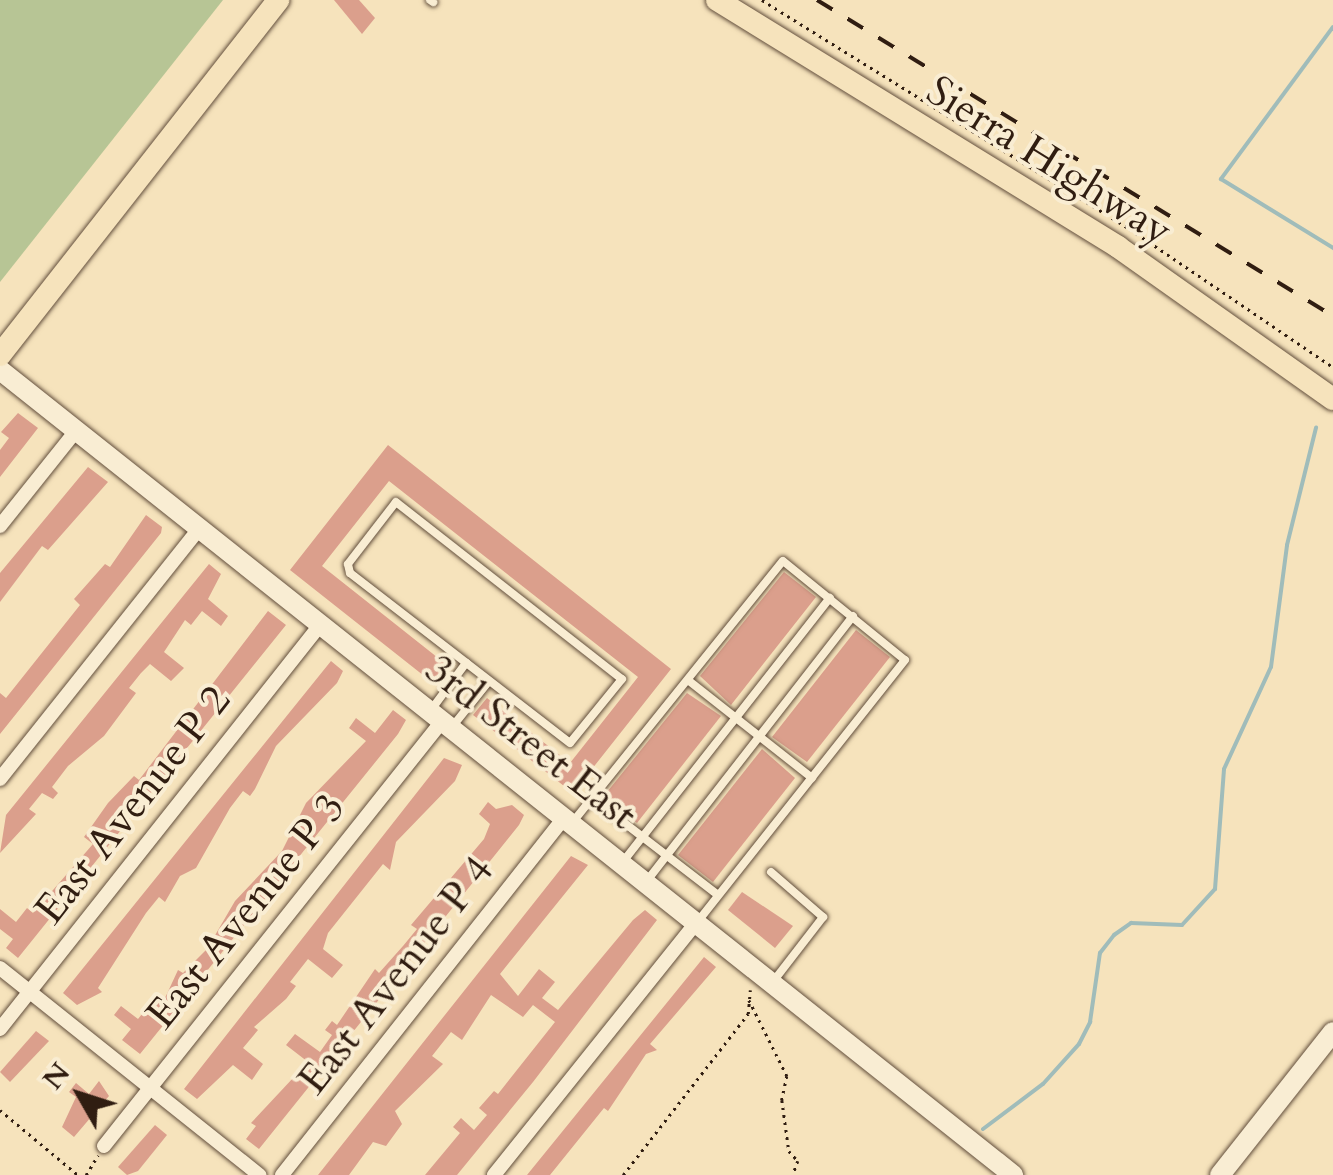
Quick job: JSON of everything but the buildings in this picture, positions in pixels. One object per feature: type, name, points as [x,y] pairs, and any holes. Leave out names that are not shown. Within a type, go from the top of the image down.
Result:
[{"type":"main road","points":[[0,355],[278,0]]},
{"type":"main road","name":"Sierra Highway","points":[[717,0],[1118,247],[1333,399]]},
{"type":"street","name":"3rd Street East","points":[[0,370],[1013,1175]]},
{"type":"street","points":[[0,526],[76,432]]},
{"type":"street","points":[[0,779],[199,529]]},
{"type":"street","name":"East Avenue P 2","points":[[0,1029],[320,625]]},
{"type":"street","name":"East Avenue P 3","points":[[104,1146],[442,719]]},
{"type":"street","name":"East Avenue P 4","points":[[282,1175],[569,820]]},
{"type":"street","points":[[494,1175],[697,922]]},
{"type":"street","points":[[0,968],[259,1175]]},
{"type":"street","points":[[1220,1175],[1333,1032]]},
{"type":"lane","points":[[396,502],[622,679],[570,743],[466,663],[348,568],[396,502]]},
{"type":"lane","points":[[569,820],[592,798],[783,561],[853,616],[905,660],[697,922]]},
{"type":"lane","points":[[622,863],[830,598]]},
{"type":"lane","points":[[646,882],[853,616]]},
{"type":"lane","points":[[442,719],[466,663]]},
{"type":"lane","points":[[688,680],[812,778]]},
{"type":"lane","points":[[442,719],[489,681]]},
{"type":"lane","points":[[592,798],[718,895]]},
{"type":"lane","points":[[771,872],[823,917],[772,983]]},
{"type":"path","points":[[762,0],[1163,250],[1333,367]]},
{"type":"path","points":[[623,1175],[748,1014],[755,969]]},
{"type":"path","points":[[749,999],[787,1076],[782,1100],[789,1151],[798,1161],[793,1175]]},
{"type":"path","points":[[0,1110],[78,1175]]},
{"type":"path","points":[[86,1175],[104,1146]]},
{"type":"green space","points":[[0,0],[223,0],[0,282]]},
{"type":"waterway","points":[[1333,27],[1221,179],[1333,248]]},
{"type":"waterway","points":[[983,1129],[1043,1084],[1079,1044],[1090,1022],[1100,953],[1114,935],[1131,923],[1182,925],[1215,889],[1224,769],[1271,667],[1287,545],[1316,428]]},
{"type":"railway","points":[[817,0],[1333,316]]}]
